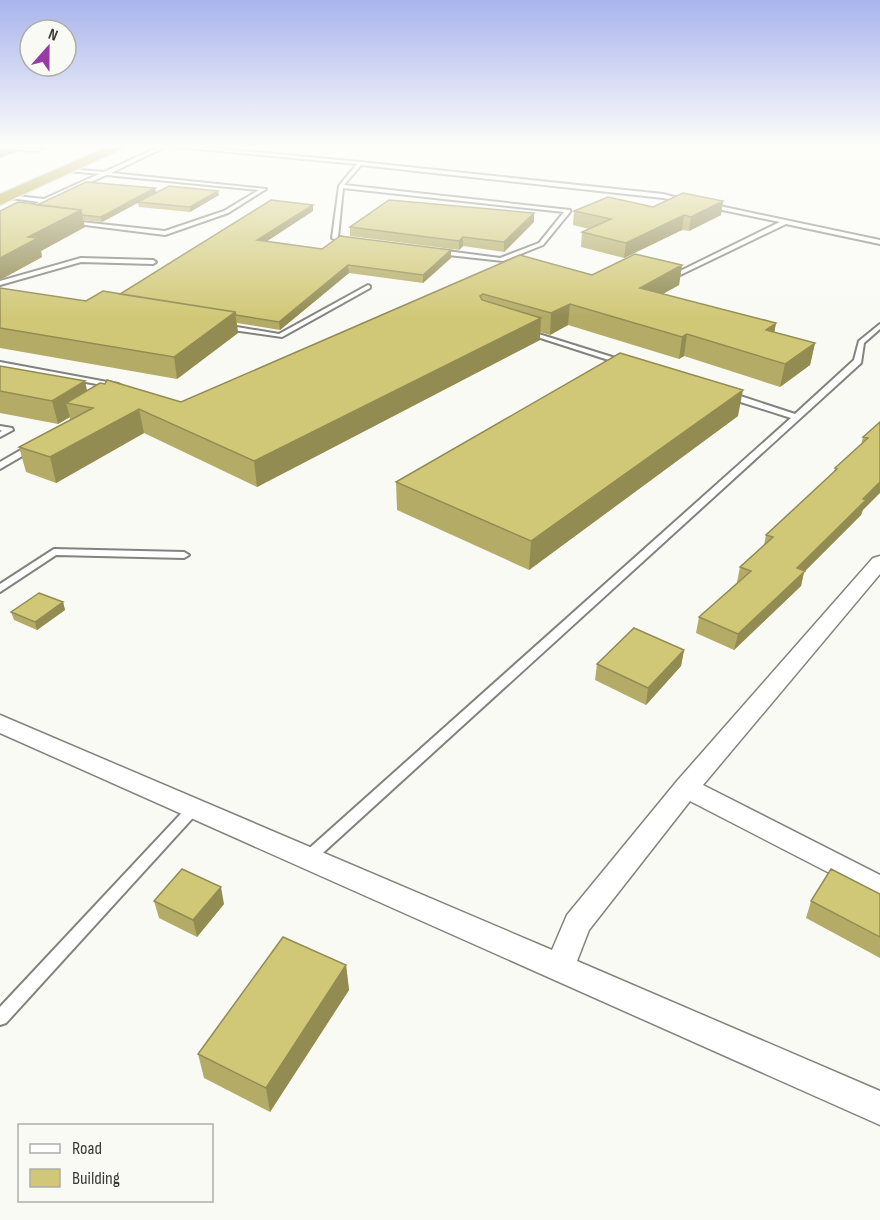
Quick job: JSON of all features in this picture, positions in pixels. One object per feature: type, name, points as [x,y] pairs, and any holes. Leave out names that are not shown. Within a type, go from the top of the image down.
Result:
[{"type":"street","points":[[559,969],[577,924],[686,788],[880,562]]},
{"type":"street","points":[[0,723],[196,806],[559,969],[880,1107]]},
{"type":"street","points":[[686,788],[880,888]]},
{"type":"lane","points":[[24,211],[41,203]]},
{"type":"lane","points":[[60,221],[165,233],[226,212],[241,203]]},
{"type":"lane","points":[[339,203],[335,238],[359,241]]},
{"type":"lane","points":[[430,250],[501,260],[541,244],[568,211],[495,203]]},
{"type":"lane","points":[[708,205],[880,242]]},
{"type":"lane","points":[[676,274],[785,222]]},
{"type":"lane","points":[[0,283],[81,260],[153,262]]},
{"type":"lane","points":[[222,326],[280,336],[368,287]]},
{"type":"lane","points":[[309,857],[858,361],[861,342],[880,326]]},
{"type":"lane","points":[[518,329],[630,364]]},
{"type":"lane","points":[[0,364],[127,387],[118,394]]},
{"type":"lane","points":[[719,392],[797,417]]},
{"type":"lane","points":[[0,428],[9,430],[0,435]]},
{"type":"lane","points":[[0,466],[39,442]]},
{"type":"lane","points":[[0,589],[54,552],[184,555]]},
{"type":"lane","points":[[0,1018],[196,806]]},
{"type":"building","points":[[16,203],[81,210],[28,237],[38,238],[0,258],[0,211]]},
{"type":"building","points":[[41,203],[127,203],[101,217],[82,215],[81,210],[37,205]]},
{"type":"building","points":[[148,203],[197,203],[190,207]]},
{"type":"building","points":[[266,203],[313,205],[257,240],[322,249],[340,236],[451,250],[423,275],[348,265],[279,322],[236,315],[235,312],[120,294]]},
{"type":"building","points":[[385,203],[422,203],[534,213],[504,242],[463,237],[459,241],[350,227]]},
{"type":"building","points":[[594,203],[635,203],[653,207],[662,203],[719,203],[691,217],[684,215],[626,243],[582,232],[611,219],[574,211]]},
{"type":"building","points":[[635,254],[682,265],[640,288],[776,323],[766,330],[815,343],[785,364],[687,334],[682,337],[570,304],[551,313],[483,294],[480,296],[482,300],[541,318],[254,461],[139,409],[50,457],[19,447],[93,408],[66,403],[100,383],[105,384],[107,380],[181,402],[520,255],[592,275]]},
{"type":"building","points":[[0,288],[86,301],[103,291],[235,312],[174,357],[0,328]]},
{"type":"building","points":[[620,353],[743,390],[531,541],[396,482]]},
{"type":"building","points":[[0,366],[85,381],[52,401],[0,391]]},
{"type":"building","points":[[880,422],[880,482],[863,499],[866,500],[797,568],[805,571],[738,634],[699,617],[751,571],[740,567],[773,537],[766,535],[837,469],[835,468],[868,438],[863,437]]},
{"type":"building","points":[[39,593],[63,602],[35,622],[11,612]]},
{"type":"building","points":[[634,628],[684,650],[648,688],[597,664]]},
{"type":"building","points":[[182,869],[221,887],[193,920],[154,901]]},
{"type":"building","points":[[831,869],[880,894],[880,937],[811,901]]},
{"type":"building","points":[[283,937],[346,965],[266,1088],[198,1054]]}]
